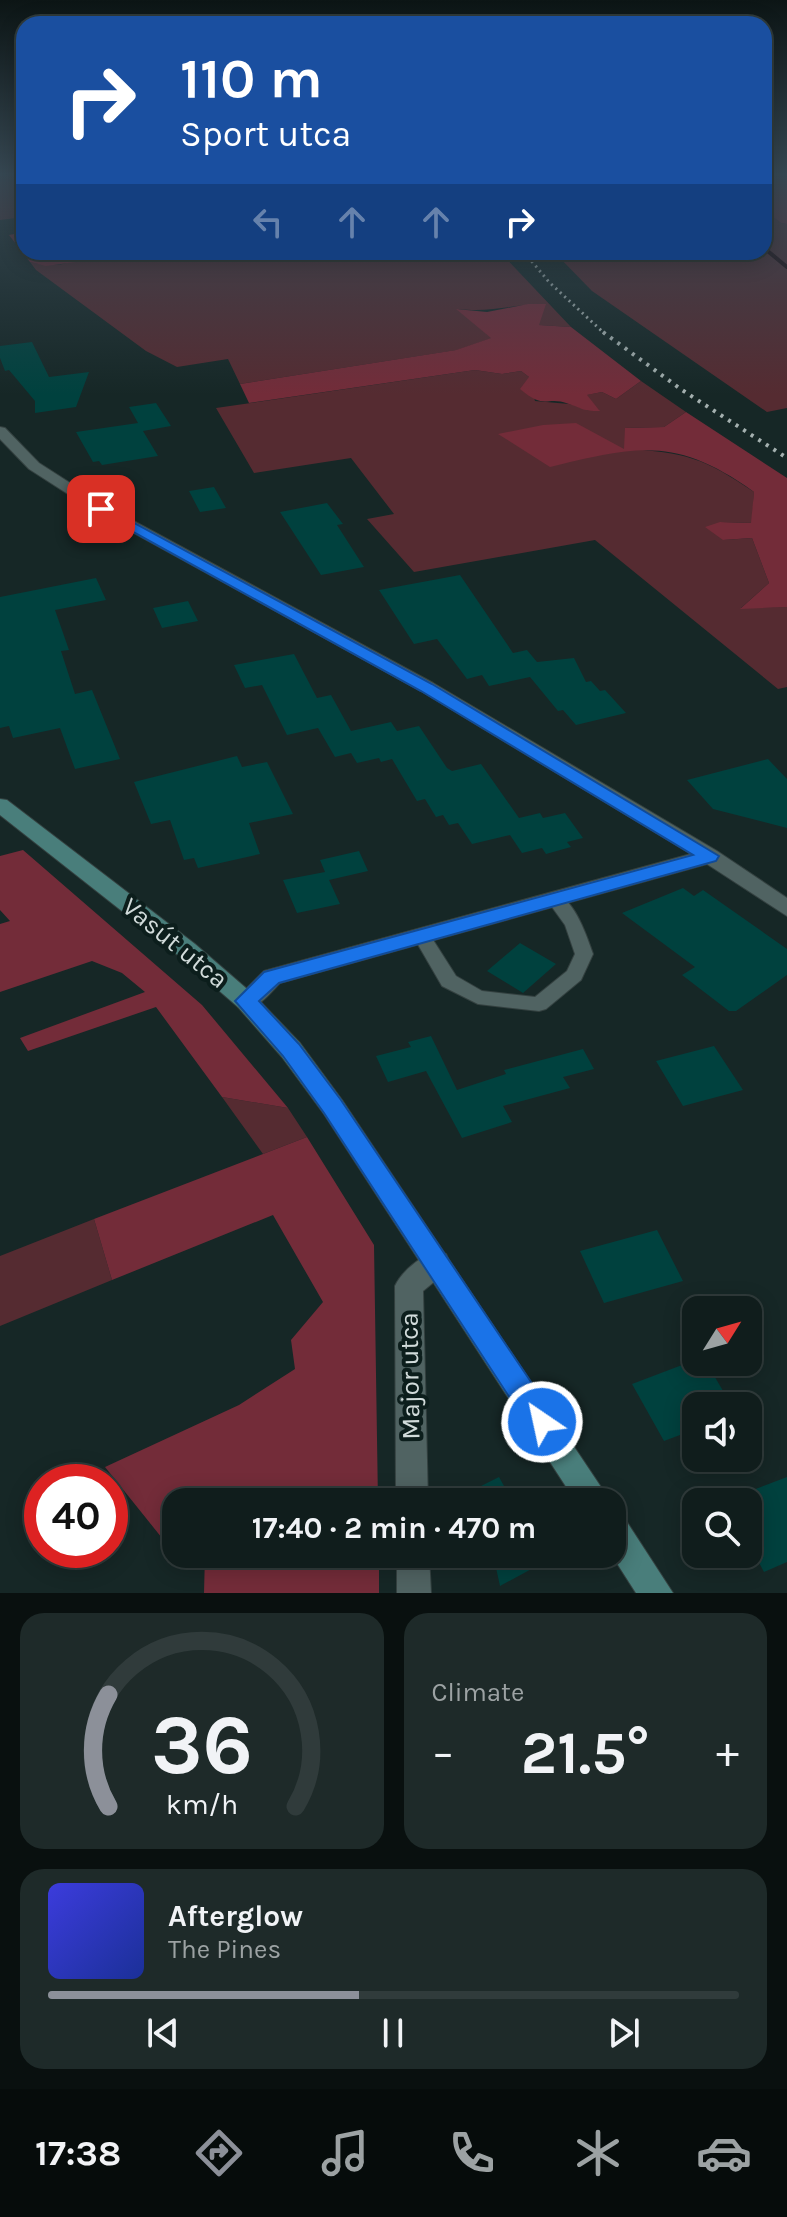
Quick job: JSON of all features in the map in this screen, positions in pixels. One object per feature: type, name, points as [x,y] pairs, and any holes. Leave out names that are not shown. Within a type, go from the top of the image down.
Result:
[{"type":"street","points":[[0,431],[34,466],[101,509],[427,687],[710,856],[787,908]]},
{"type":"street","name":"Vasút utca","points":[[0,805],[187,950],[246,1001],[291,1050],[586,1488]]},
{"type":"street","points":[[246,1001],[272,977],[710,856]]},
{"type":"street","name":"Major utca","points":[[412,1488],[409,1286],[436,1263]]},
{"type":"street","points":[[626,1548],[656,1593]]},
{"type":"street","points":[[413,1568],[414,1593]]},
{"type":"lane","points":[[422,936],[449,981],[478,997],[539,1004],[574,975],[584,954],[573,924],[556,900]]},
{"type":"shaded area","points":[[772,246],[787,246],[787,408],[767,412],[592,291],[562,260],[772,260]]},
{"type":"shaded area","points":[[28,260],[78,260],[46,266]]},
{"type":"shaded area","points":[[508,260],[571,327],[538,325],[545,304],[458,309],[492,338],[457,350],[240,384],[228,359],[177,367],[146,351],[36,270],[30,262],[45,265],[74,261]]},
{"type":"shaded area","points":[[528,304],[546,304],[539,325],[571,327],[641,381],[616,399],[602,392],[587,395],[600,411],[541,401],[529,396],[520,389],[529,377],[521,371],[502,374],[475,370],[249,403],[240,384],[456,350],[491,338],[456,309],[487,312]]},
{"type":"shaded area","points":[[475,370],[502,374],[521,371],[529,377],[535,401],[599,410],[586,395],[602,392],[616,399],[641,381],[686,412],[664,427],[625,428],[625,449],[663,452],[693,459],[721,471],[754,492],[752,523],[720,522],[723,540],[752,538],[769,583],[741,608],[787,607],[787,687],[778,689],[595,540],[414,572],[367,519],[394,514],[351,458],[254,473],[216,408]]},
{"type":"shaded area","points":[[686,412],[787,478],[787,607],[740,609],[769,583],[752,538],[723,540],[705,527],[720,522],[751,523],[754,492],[726,474],[678,454],[656,451],[608,454],[550,467],[498,434],[543,425],[576,423],[624,449],[625,428],[664,427]]},
{"type":"shaded area","points":[[23,850],[202,1005],[288,1108],[222,1097],[156,1007],[28,1051],[20,1038],[145,992],[122,973],[92,961],[0,992],[0,924],[10,921],[0,910],[0,856]]},
{"type":"shaded area","points":[[222,1097],[288,1108],[307,1137],[263,1154]]},
{"type":"shaded area","points":[[307,1137],[374,1245],[378,1488],[162,1488],[162,1538],[128,1496],[128,1464],[111,1464],[239,1405],[295,1369],[291,1340],[323,1302],[273,1215],[112,1280],[94,1219]]},
{"type":"shaded area","points":[[94,1219],[112,1280],[0,1326],[0,1256]]},
{"type":"shaded area","points":[[205,1568],[379,1568],[379,1593],[204,1593]]},
{"type":"building","points":[[32,342],[49,377],[89,372],[76,407],[35,413],[35,401],[9,370],[5,371],[0,346]]},
{"type":"building","points":[[156,403],[171,426],[143,431],[158,456],[102,465],[99,461],[93,462],[76,432],[138,423],[129,407]]},
{"type":"building","points":[[214,487],[226,508],[200,512],[189,491]]},
{"type":"building","points":[[327,503],[343,524],[337,525],[364,567],[321,575],[280,512]]},
{"type":"building","points":[[460,575],[513,653],[527,650],[537,662],[574,658],[586,682],[591,681],[600,691],[605,690],[626,713],[576,725],[563,710],[558,711],[530,677],[489,686],[482,675],[467,679],[437,639],[414,644],[379,590]]},
{"type":"building","points":[[96,578],[106,600],[55,610],[69,650],[61,651],[75,694],[92,690],[120,759],[75,769],[60,728],[13,738],[9,726],[0,728],[0,597]]},
{"type":"building","points":[[188,601],[198,621],[162,628],[153,608]]},
{"type":"building","points":[[294,654],[317,698],[331,695],[351,731],[391,722],[397,731],[419,726],[447,768],[452,771],[481,764],[519,818],[540,813],[543,818],[565,813],[583,838],[567,842],[571,847],[546,854],[542,848],[522,853],[510,835],[472,844],[458,823],[449,825],[443,815],[436,817],[425,799],[417,801],[392,759],[381,762],[379,758],[357,763],[351,753],[335,757],[318,728],[287,735],[262,685],[245,688],[234,665]]},
{"type":"building","points":[[237,756],[242,767],[267,762],[293,814],[249,823],[260,854],[198,868],[194,858],[184,860],[170,820],[151,824],[134,782]]},
{"type":"building","points":[[768,759],[787,779],[787,828],[713,809],[687,780]]},
{"type":"building","points":[[359,851],[368,871],[329,880],[340,904],[297,913],[283,880],[325,872],[320,860]]},
{"type":"building","points":[[683,888],[694,896],[703,890],[787,949],[787,975],[736,1011],[729,1011],[682,975],[695,967],[622,913]]},
{"type":"building","points":[[520,943],[556,964],[523,993],[487,971]]},
{"type":"building","points":[[431,1036],[457,1090],[506,1074],[504,1070],[583,1049],[594,1069],[563,1077],[570,1088],[503,1106],[512,1122],[462,1138],[426,1071],[388,1082],[376,1056],[411,1047],[408,1042]]},
{"type":"building","points":[[714,1046],[743,1090],[683,1106],[656,1061]]},
{"type":"building","points":[[657,1230],[683,1281],[604,1303],[580,1251]]},
{"type":"building","points":[[682,1365],[682,1376],[714,1376],[724,1392],[682,1392],[682,1434],[664,1441],[632,1384]]},
{"type":"building","points":[[499,1477],[505,1488],[477,1488]]},
{"type":"building","points":[[787,1477],[787,1562],[764,1572],[762,1488],[758,1488]]},
{"type":"building","points":[[496,1568],[533,1568],[500,1586]]},
{"type":"waterway","points":[[772,255],[787,267]]},
{"type":"railway","points":[[531,260],[549,282],[605,334]]},
{"type":"railway","points":[[603,332],[682,390],[787,458]]},
{"type":"route","points":[[101,509],[427,687],[710,856],[272,977],[246,1001],[291,1050],[333,1107],[542,1422]]}]
